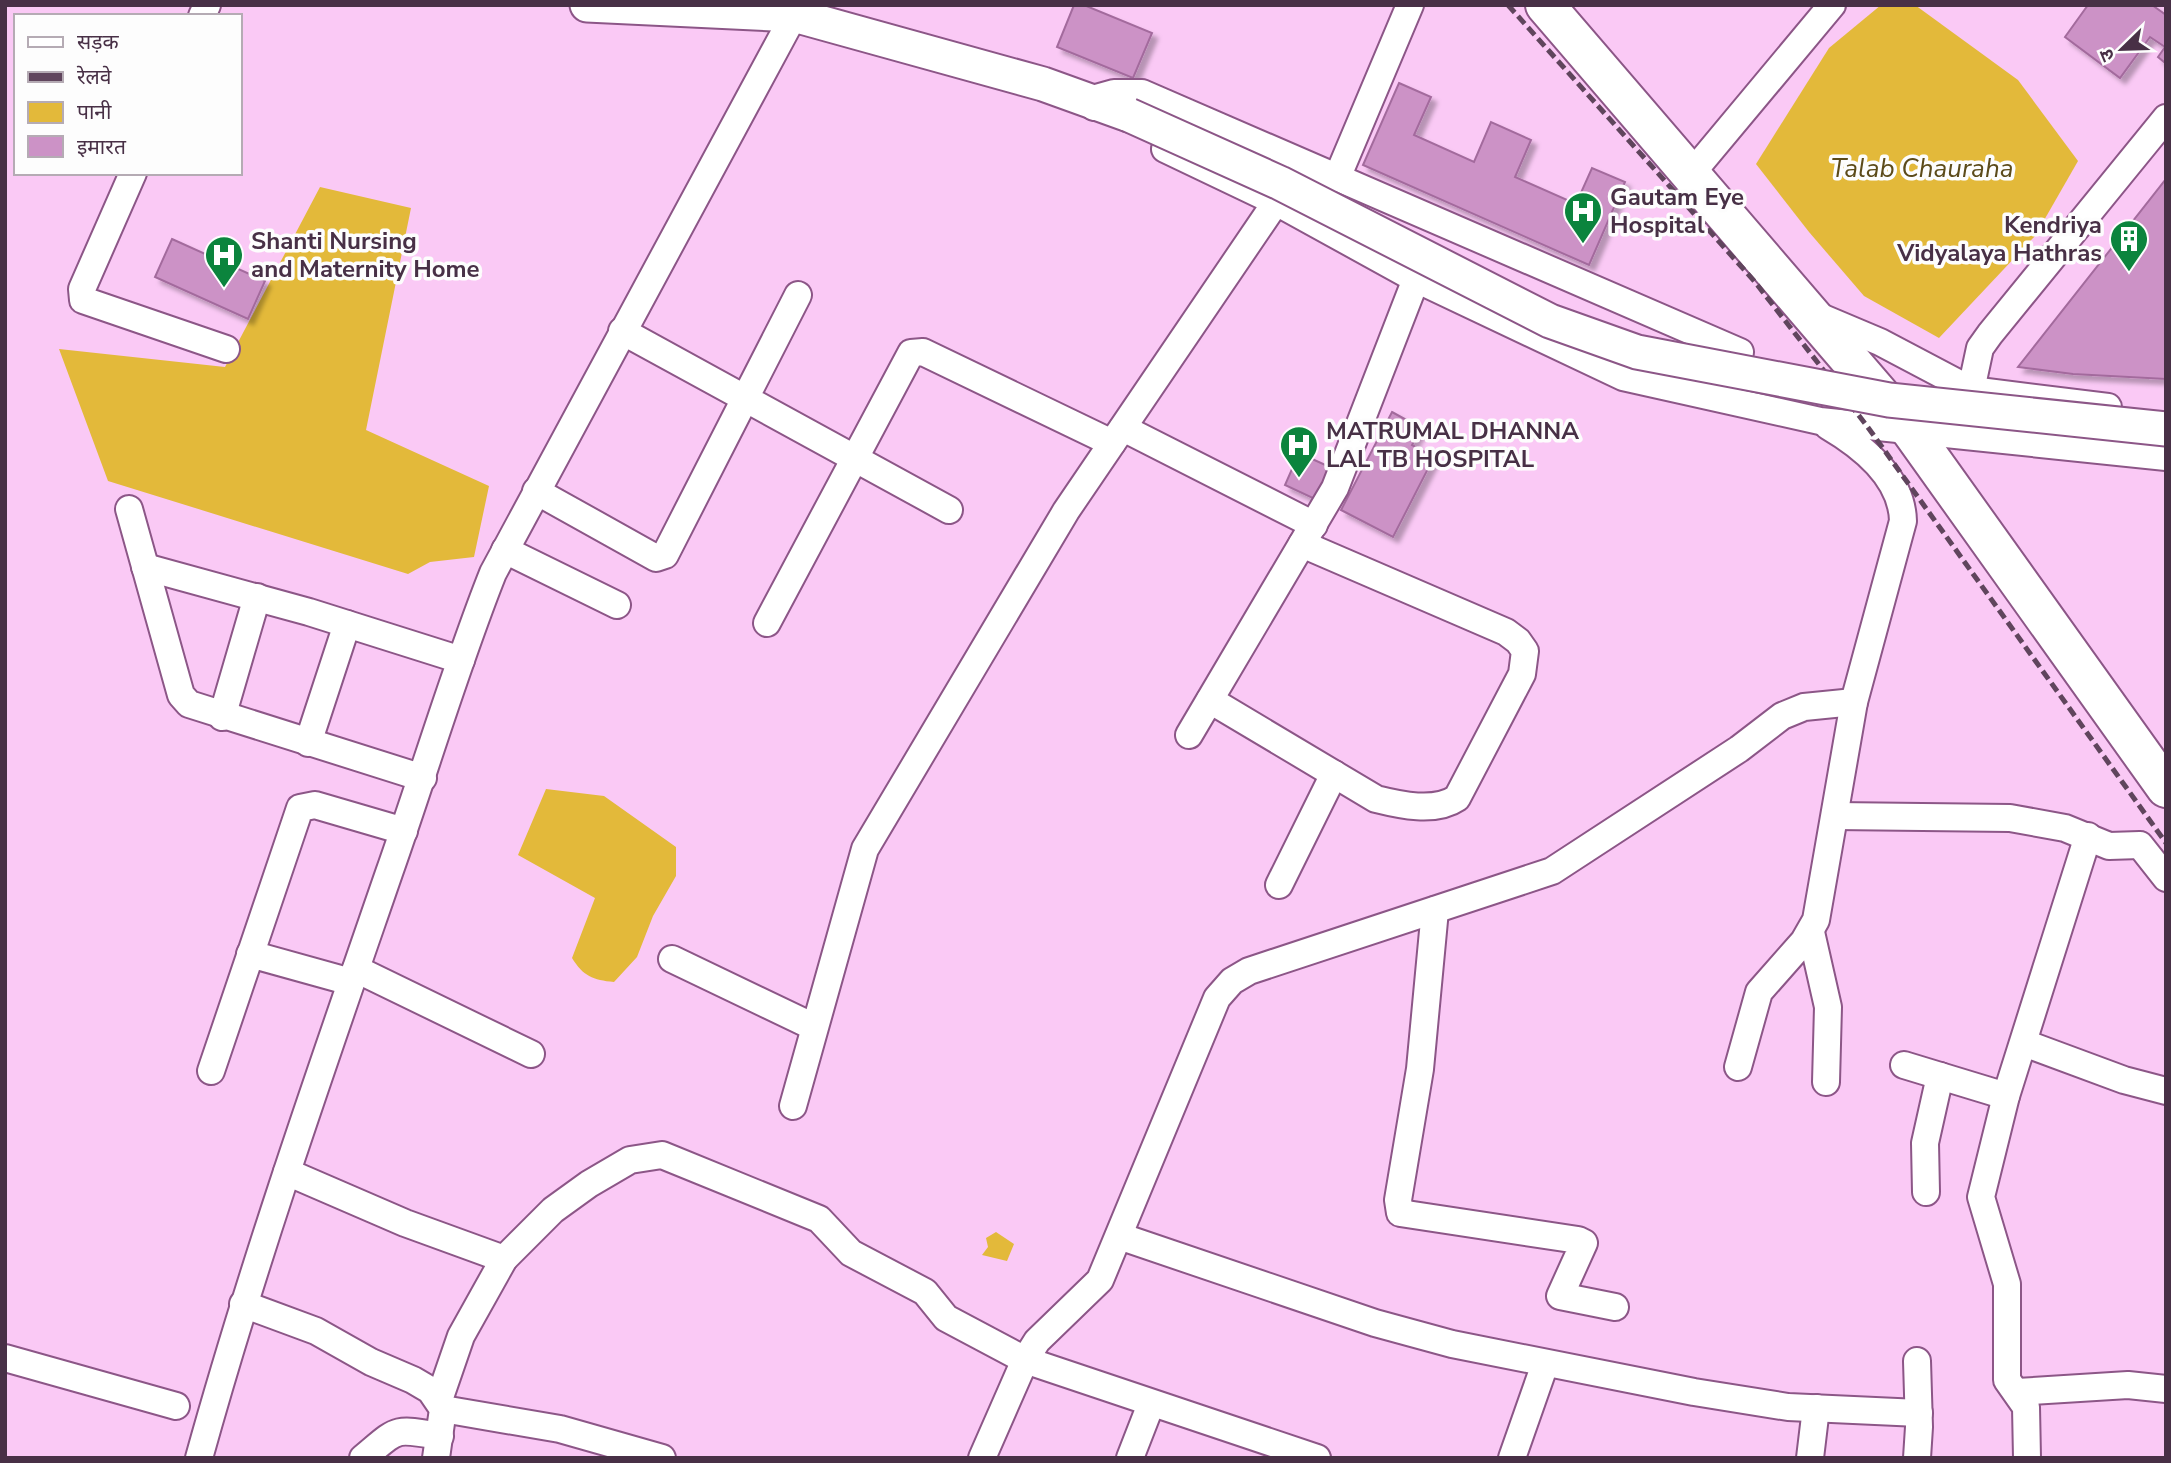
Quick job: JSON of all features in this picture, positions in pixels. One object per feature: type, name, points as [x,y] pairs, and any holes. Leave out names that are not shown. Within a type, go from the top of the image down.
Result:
[{"type":"highway","points":[[1562,14],[1691,174],[1911,431],[2166,788]]},
{"type":"main road","points":[[587,5],[794,15],[1043,84],[1129,115],[1305,195],[1550,321],[1637,352],[1889,400],[2166,429]]},
{"type":"street","points":[[1337,178],[1410,5]]},
{"type":"street","points":[[1691,174],[1832,5]]},
{"type":"street","points":[[200,1458],[243,1304],[286,1172],[493,573],[794,15]]},
{"type":"street","points":[[1740,352],[1142,93],[1114,93],[1089,100],[1109,122],[1276,202],[1416,279],[1623,377],[1820,421],[2166,457]]},
{"type":"street","points":[[1971,390],[1980,348],[1990,334],[2166,118]]},
{"type":"street","points":[[132,175],[82,289],[83,300],[226,349]]},
{"type":"street","points":[[793,1106],[865,849],[1066,511],[1276,202]]},
{"type":"street","points":[[1189,735],[1335,488],[1416,279]]},
{"type":"street","points":[[536,491],[660,558],[669,550],[798,295]]},
{"type":"street","points":[[1812,313],[1880,342],[1971,390],[2166,414]]},
{"type":"street","points":[[622,331],[949,510]]},
{"type":"street","points":[[767,623],[907,356],[916,350],[1118,435],[1308,534],[1506,632],[1517,640],[1525,651],[1522,674],[1457,798],[1439,806],[1386,802],[1210,700]]},
{"type":"street","points":[[1738,1067],[1759,992],[1811,932],[1816,920],[1854,702],[1903,522],[1903,512],[1886,474],[1868,453],[1820,421]]},
{"type":"street","points":[[129,509],[181,695],[196,709],[423,778]]},
{"type":"street","points":[[505,550],[617,605]]},
{"type":"street","points":[[145,567],[257,597],[461,660]]},
{"type":"street","points":[[222,717],[257,597]]},
{"type":"street","points":[[308,743],[347,624]]},
{"type":"street","points":[[982,1458],[1025,1360],[1037,1341],[1100,1280],[1193,1050],[1224,988],[1250,971],[1552,871],[1739,750],[1782,716],[1804,707],[1854,702]]},
{"type":"street","points":[[1279,885],[1334,774]]},
{"type":"street","points":[[211,1071],[300,808],[315,804],[404,831]]},
{"type":"street","points":[[1835,816],[2010,818],[2041,821],[2088,836],[2109,846],[2140,845],[2166,878]]},
{"type":"street","points":[[2026,1458],[2026,1407],[2007,1380],[2007,1284],[1980,1197],[2006,1096],[2088,836]]},
{"type":"street","points":[[1435,910],[1420,1069],[1398,1200],[1400,1213],[1578,1240],[1584,1243],[1560,1296],[1615,1307]]},
{"type":"street","points":[[1811,932],[1828,1007],[1826,1082]]},
{"type":"street","points":[[250,954],[354,976],[531,1054]]},
{"type":"street","points":[[672,959],[814,1027]]},
{"type":"street","points":[[2024,1043],[2124,1080],[2166,1091]]},
{"type":"street","points":[[1904,1065],[2006,1096]]},
{"type":"street","points":[[1926,1192],[1925,1143],[1940,1076]]},
{"type":"street","points":[[363,1458],[386,1436],[402,1430],[438,1447],[441,1404],[461,1336],[504,1259],[553,1209],[589,1184],[631,1160],[662,1155],[820,1219],[851,1253],[925,1293],[946,1318],[1025,1360],[1151,1404],[1255,1449],[1317,1458]]},
{"type":"street","points":[[286,1172],[405,1223],[504,1259]]},
{"type":"street","points":[[1119,1236],[1375,1324],[1545,1364],[1694,1392],[1816,1408],[1919,1413]]},
{"type":"street","points":[[243,1304],[316,1331],[371,1362],[413,1380],[441,1404],[560,1429],[662,1458]]},
{"type":"street","points":[[5,1358],[176,1406]]},
{"type":"street","points":[[1917,1361],[1917,1458]]},
{"type":"street","points":[[1512,1458],[1545,1364]]},
{"type":"street","points":[[2017,1392],[2128,1385],[2166,1389]]},
{"type":"street","points":[[1130,1458],[1151,1404]]},
{"type":"street","points":[[1810,1458],[1816,1408]]},
{"type":"water","name":"Talab Chauraha","points":[[1881,5],[1915,5],[2018,80],[2078,161],[2035,236],[1939,338],[1864,296],[1756,164],[1829,48]]},
{"type":"water","points":[[320,187],[411,208],[366,430],[489,486],[474,557],[430,562],[408,574],[108,481],[59,349],[225,367]]},
{"type":"water","points":[[546,789],[604,796],[676,847],[676,876],[653,916],[637,957],[614,982],[589,976],[572,958],[595,898],[518,855]]},
{"type":"water","points":[[996,1232],[1014,1244],[1007,1261],[982,1255],[988,1247],[986,1238]]},
{"type":"building","points":[[1074,5],[1084,5],[1152,33],[1133,78],[1057,47]]},
{"type":"building","points":[[2088,5],[2152,5],[2166,15],[2166,59],[2164,62],[2158,57],[2165,47],[2150,37],[2120,78],[2065,37]]},
{"type":"building","points":[[1399,83],[1431,97],[1414,135],[1474,162],[1491,122],[1531,140],[1515,177],[1576,204],[1592,168],[1625,182],[1589,265],[1363,165]]},
{"type":"building","name":"Kendriya Vidyalaya Hathras","points":[[2166,179],[2166,379],[2073,374],[2018,367]]},
{"type":"building","points":[[172,239],[265,281],[248,319],[155,277]]},
{"type":"building","points":[[1392,412],[1421,428],[1412,445],[1434,457],[1393,537],[1341,510]]},
{"type":"building","points":[[1299,453],[1332,468],[1317,500],[1285,485]]},
{"type":"railway","points":[[1508,5],[1755,282],[1867,426],[2166,843]]},
{"type":"place","name":"Gautam Eye Hospital","points":[[1583,245]]},
{"type":"place","name":"Kendriya Vidyalaya Hathras","points":[[2129,273]]},
{"type":"place","name":"Shanti Nursing and Maternity Home","points":[[224,289]]},
{"type":"place","name":"MATRUMAL DHANNA LAL TB HOSPITAL","points":[[1299,479]]}]
